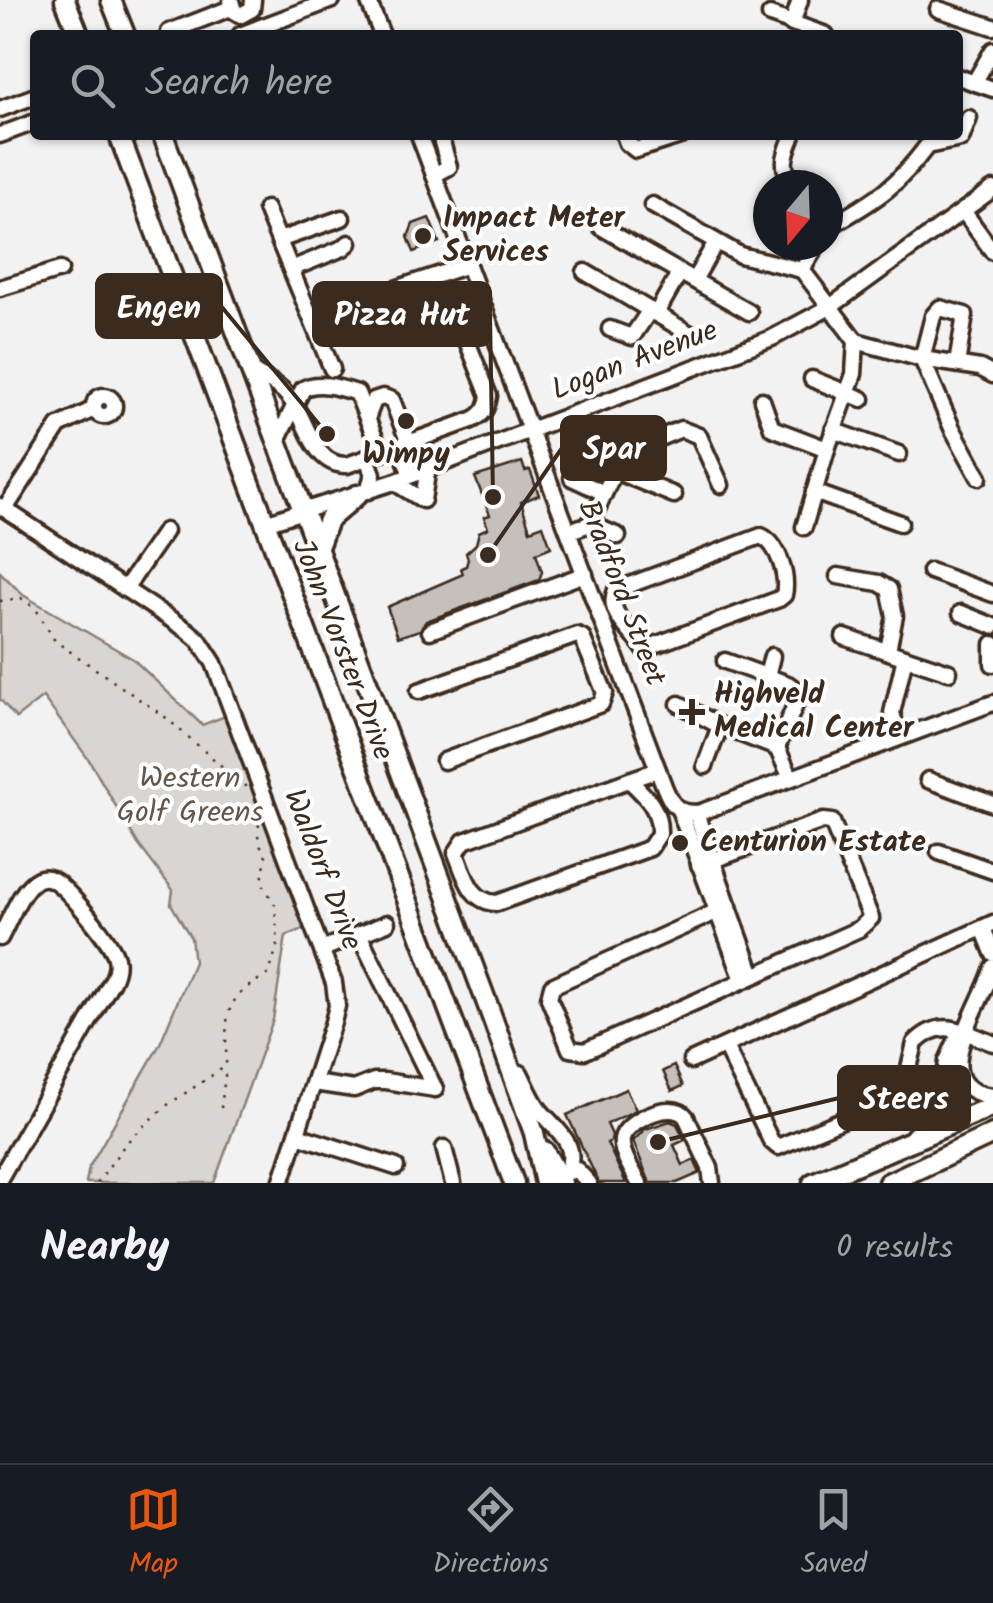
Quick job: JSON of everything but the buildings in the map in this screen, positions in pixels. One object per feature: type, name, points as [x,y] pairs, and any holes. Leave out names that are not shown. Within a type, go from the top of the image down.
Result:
[{"type":"main road","points":[[65,0],[77,30]]},
{"type":"main road","points":[[111,0],[123,30]]},
{"type":"main road","name":"John Vorster Drive","points":[[121,140],[514,1183]]},
{"type":"main road","name":"John Vorster Drive","points":[[165,140],[534,1134],[555,1179]]},
{"type":"main road","points":[[317,551],[328,520],[363,493]]},
{"type":"main road","points":[[813,1183],[993,1106]]},
{"type":"main road","points":[[888,1183],[993,1134]]},
{"type":"street","points":[[246,30],[252,0]]},
{"type":"street","points":[[251,30],[332,0]]},
{"type":"street","points":[[368,0],[380,30]]},
{"type":"street","points":[[792,24],[800,0]]},
{"type":"street","points":[[173,30],[232,4],[237,14],[246,15]]},
{"type":"street","points":[[938,9],[993,27]]},
{"type":"street","points":[[770,16],[811,30]]},
{"type":"street","points":[[974,82],[993,50]]},
{"type":"street","points":[[963,79],[993,89]]},
{"type":"street","points":[[0,110],[30,98]]},
{"type":"street","points":[[963,136],[969,118]]},
{"type":"street","points":[[0,135],[30,124]]},
{"type":"street","points":[[422,140],[442,141],[449,167],[434,175]]},
{"type":"street","name":"Bradford Street","points":[[422,140],[669,800],[680,812],[706,863]]},
{"type":"street","points":[[626,140],[636,150],[667,140]]},
{"type":"street","points":[[784,170],[783,161],[791,140]]},
{"type":"street","points":[[843,216],[898,182],[926,146],[957,140]]},
{"type":"street","name":"Logan Avenue","points":[[264,523],[394,482],[772,338],[830,308],[993,189]]},
{"type":"street","points":[[652,205],[740,255],[802,270],[856,341],[993,374]]},
{"type":"street","points":[[266,209],[332,369]]},
{"type":"street","points":[[964,212],[993,252]]},
{"type":"street","points":[[279,240],[342,218]]},
{"type":"street","points":[[602,227],[749,312]]},
{"type":"street","points":[[610,328],[632,337],[716,242]]},
{"type":"street","points":[[291,270],[349,243]]},
{"type":"street","points":[[802,270],[808,260]]},
{"type":"street","points":[[372,297],[468,264]]},
{"type":"street","points":[[0,288],[60,270]]},
{"type":"street","points":[[585,272],[692,335]]},
{"type":"street","points":[[957,364],[965,315],[942,308],[932,316],[922,358],[952,428],[979,477]]},
{"type":"street","points":[[250,370],[275,384],[296,407],[318,450],[328,462],[342,465],[482,415],[489,396],[458,323],[442,321],[410,332]]},
{"type":"street","points":[[804,527],[856,363],[856,341]]},
{"type":"street","points":[[477,364],[502,356]]},
{"type":"street","points":[[812,378],[862,399]]},
{"type":"street","points":[[276,442],[302,390],[308,386],[358,393],[368,416]]},
{"type":"street","points":[[363,493],[373,474],[368,416],[374,400],[392,400],[411,474]]},
{"type":"street","points":[[762,400],[772,428],[827,448]]},
{"type":"street","points":[[2,507],[58,426],[94,410]]},
{"type":"street","points":[[590,524],[622,453],[681,429],[690,430],[703,443],[721,485]]},
{"type":"street","points":[[833,430],[899,454]]},
{"type":"street","points":[[394,482],[423,500],[428,468]]},
{"type":"street","points":[[613,470],[674,496]]},
{"type":"street","points":[[572,478],[604,493]]},
{"type":"street","points":[[814,492],[900,523]]},
{"type":"street","name":"Waldorf Drive","points":[[2,507],[187,630],[208,651],[334,983],[337,1006],[286,1182]]},
{"type":"street","points":[[569,531],[590,524],[618,536]]},
{"type":"street","points":[[126,589],[165,530]]},
{"type":"street","points":[[593,662],[644,650],[782,597],[786,582],[770,541],[754,537],[616,590],[613,601],[622,624],[644,650]]},
{"type":"street","points":[[930,571],[993,594]]},
{"type":"street","points":[[430,632],[585,574]]},
{"type":"street","points":[[838,576],[879,583],[889,589],[895,616],[888,650]]},
{"type":"street","points":[[961,614],[993,626]]},
{"type":"street","points":[[419,691],[573,635],[582,636],[605,693],[601,704],[444,761]]},
{"type":"street","points":[[844,637],[949,672]]},
{"type":"street","points":[[993,644],[993,664]]},
{"type":"street","points":[[767,676],[772,656]]},
{"type":"street","points":[[899,737],[892,712],[906,657]]},
{"type":"street","points":[[725,661],[767,676],[799,694],[776,748]]},
{"type":"street","points":[[680,812],[696,813],[993,703]]},
{"type":"street","points":[[678,704],[776,748],[791,778]]},
{"type":"street","points":[[706,766],[720,726]]},
{"type":"street","points":[[629,780],[656,811],[659,834],[650,848],[508,900],[488,902],[473,893],[456,853],[464,840],[629,780],[658,770]]},
{"type":"street","points":[[928,780],[993,804]]},
{"type":"street","points":[[696,813],[706,863],[748,978]]},
{"type":"street","points":[[706,863],[823,821],[832,822],[871,914],[869,922],[585,1051],[574,1051],[565,1043],[549,998],[552,986],[724,908]]},
{"type":"street","points":[[939,852],[993,871]]},
{"type":"street","points":[[0,938],[29,888],[40,878],[46,878],[58,884],[106,939],[117,966],[0,1178]]},
{"type":"street","points":[[323,949],[386,923]]},
{"type":"street","points":[[692,1061],[988,926],[993,953]]},
{"type":"street","points":[[314,1083],[354,1090],[374,1081],[435,1088],[359,934]]},
{"type":"street","points":[[907,1143],[942,1101],[947,1062],[993,967]]},
{"type":"street","points":[[726,1046],[771,1141],[775,1146],[783,1146],[894,1098],[907,1078],[917,1040],[943,1026],[965,1030],[993,1043]]},
{"type":"street","points":[[965,1030],[958,1076],[970,1091],[993,1096]]},
{"type":"street","points":[[508,1064],[517,1068],[541,1111],[579,1153],[591,1183]]},
{"type":"street","points":[[639,1183],[626,1158],[624,1134],[629,1127],[673,1108],[686,1117],[710,1168],[712,1183]]},
{"type":"street","points":[[297,1134],[396,1167]]},
{"type":"street","points":[[555,1179],[570,1161],[566,1138]]},
{"type":"street","points":[[444,1148],[452,1183]]},
{"type":"street","points":[[555,1179],[580,1172],[591,1183]]},
{"type":"path","points":[[0,601],[21,598],[36,609],[55,642],[165,717],[244,784],[252,796]]},
{"type":"path","points":[[221,1108],[227,1013],[242,988],[269,974],[278,944],[275,905],[262,882],[266,856],[258,840],[260,807]]},
{"type":"path","points":[[97,1183],[126,1143],[166,1106],[226,1066]]},
{"type":"green space","name":"Western Golf Greens","points":[[0,572],[23,595],[133,659],[202,725],[233,713],[314,925],[286,936],[273,1020],[214,1183],[86,1183],[89,1167],[159,1046],[194,962],[191,938],[171,904],[173,890],[138,844],[89,760],[43,697],[16,718],[0,699]]},
{"type":"place","name":"Impact Meter Services","points":[[423,236]]},
{"type":"place","name":"Wimpy","points":[[406,421]]},
{"type":"place","name":"Engen","points":[[327,434]]},
{"type":"place","name":"Pizza Hut","points":[[493,497]]},
{"type":"place","name":"Spar","points":[[488,555]]},
{"type":"place","name":"Highveld Medical Center","points":[[692,712]]},
{"type":"place","name":"Centurion Estate","points":[[680,843]]},
{"type":"place","name":"Steers","points":[[658,1142]]}]
